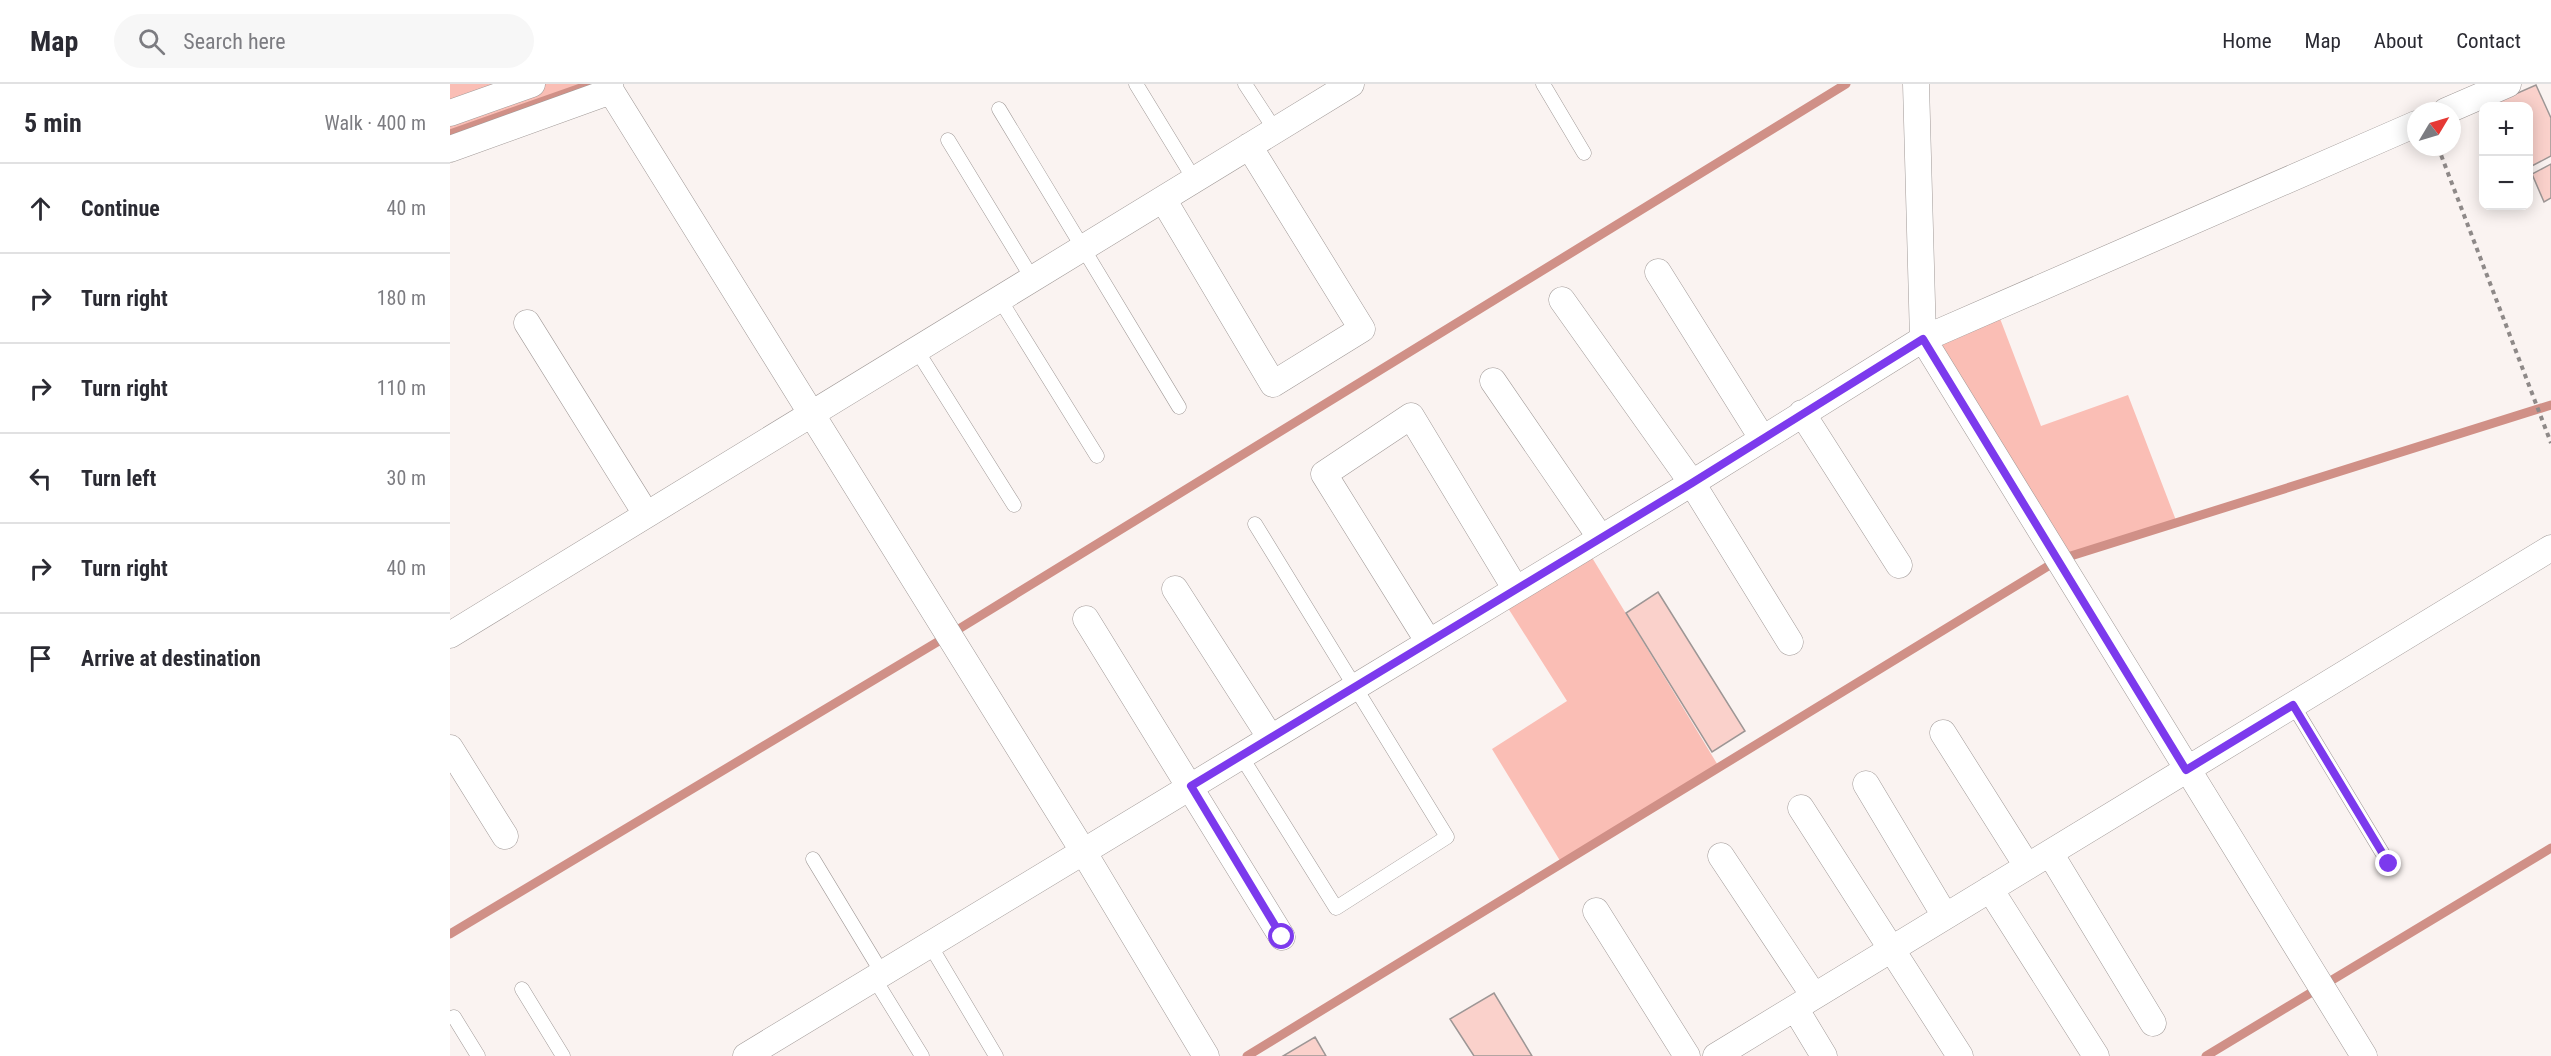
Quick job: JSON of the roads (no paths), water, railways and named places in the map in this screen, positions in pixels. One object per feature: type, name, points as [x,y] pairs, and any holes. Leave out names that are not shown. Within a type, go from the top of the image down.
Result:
[{"type":"street","points":[[450,113],[532,84]]},
{"type":"street","points":[[1916,84],[1923,339],[2364,1056]]},
{"type":"street","points":[[2461,104],[2508,84]]},
{"type":"street","points":[[450,149],[610,88],[1083,851],[1206,1056]]},
{"type":"street","points":[[450,635],[1275,130],[1335,88]]},
{"type":"street","points":[[756,1053],[1270,737],[1692,483],[1923,339],[2407,128]]},
{"type":"street","points":[[1163,199],[1274,384],[1362,329],[1249,146]]},
{"type":"street","points":[[1658,272],[1762,438]]},
{"type":"street","points":[[1562,300],[1692,483],[1790,642]]},
{"type":"street","points":[[527,323],[646,514]]},
{"type":"street","points":[[1493,381],[1600,537]]},
{"type":"street","points":[[1802,413],[1899,565]]},
{"type":"street","points":[[1428,642],[1324,474],[1411,416],[1515,588]]},
{"type":"street","points":[[1716,1056],[2551,548]]},
{"type":"street","points":[[1175,589],[1270,737]]},
{"type":"street","points":[[1086,619],[1282,937]]},
{"type":"street","points":[[1943,733],[2027,866]]},
{"type":"street","points":[[450,748],[505,836]]},
{"type":"street","points":[[1866,784],[1945,916]]},
{"type":"street","points":[[1801,808],[1960,1056]]},
{"type":"street","points":[[2050,853],[2153,1023]]},
{"type":"street","points":[[1721,856],[1805,1002],[1824,1056]]},
{"type":"street","points":[[1990,889],[2096,1056]]},
{"type":"street","points":[[1596,911],[1687,1056]]},
{"type":"lane","points":[[1136,84],[1194,179]]},
{"type":"lane","points":[[1245,84],[1275,130]]},
{"type":"lane","points":[[1543,84],[1584,153]]},
{"type":"lane","points":[[999,109],[1179,407]]},
{"type":"lane","points":[[948,140],[1032,278]]},
{"type":"lane","points":[[999,298],[1097,456]]},
{"type":"lane","points":[[916,349],[1014,505]]},
{"type":"lane","points":[[1241,756],[1336,908],[1447,837],[1255,524]]},
{"type":"lane","points":[[2293,705],[2389,864]]},
{"type":"lane","points":[[813,859],[922,1056]]},
{"type":"lane","points":[[930,945],[996,1056]]},
{"type":"lane","points":[[522,989],[562,1056]]},
{"type":"lane","points":[[454,1017],[478,1056]]},
{"type":"waterway","points":[[450,134],[592,84]]},
{"type":"waterway","points":[[450,934],[949,635],[1846,84]]},
{"type":"waterway","points":[[1247,1056],[2058,560],[2551,405]]},
{"type":"waterway","points":[[2206,1056],[2551,848]]}]
